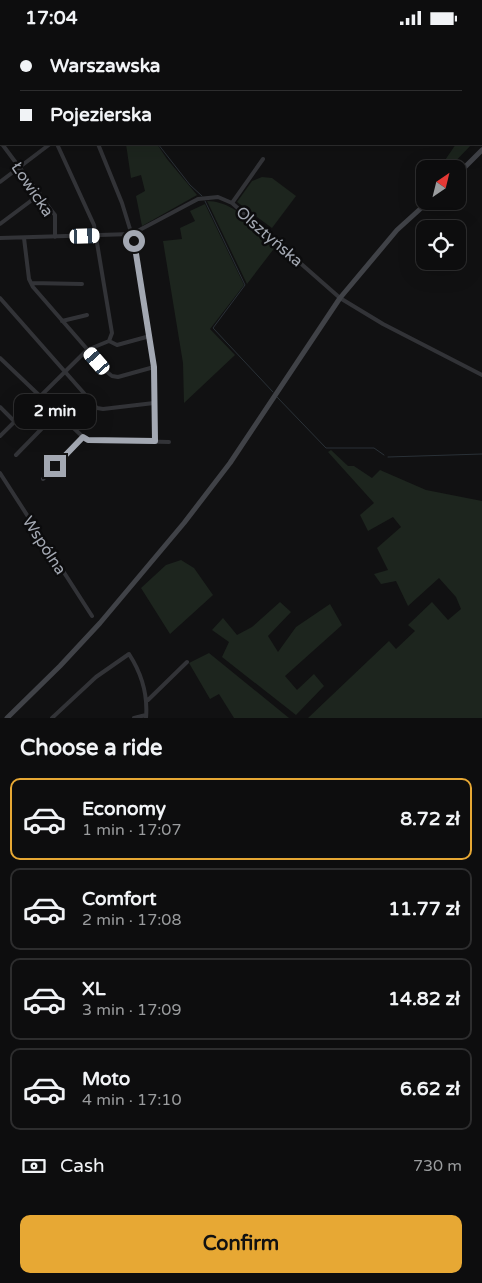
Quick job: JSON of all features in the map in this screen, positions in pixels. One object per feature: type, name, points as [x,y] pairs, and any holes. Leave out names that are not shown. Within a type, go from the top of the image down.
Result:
[{"type":"main road","points":[[466,166],[482,150]]},
{"type":"main road","points":[[7,718],[100,623],[184,523],[230,463],[340,298],[397,230],[419,210]]},
{"type":"street","name":"Łowicka","points":[[3,145],[40,193],[54,215],[55,237]]},
{"type":"street","points":[[0,182],[49,145]]},
{"type":"street","points":[[0,436],[87,350],[109,341],[112,333],[94,225],[57,145]]},
{"type":"street","points":[[98,145],[122,203],[132,234],[154,367],[155,441]]},
{"type":"street","points":[[232,203],[263,159]]},
{"type":"street","points":[[0,224],[40,193]]},
{"type":"street","name":"Olsztyńska","points":[[0,238],[132,234],[198,199],[213,197],[232,203],[340,298],[356,309],[482,375]]},
{"type":"street","points":[[24,238],[31,283],[87,350],[112,376],[154,367]]},
{"type":"street","points":[[31,283],[82,284]]},
{"type":"street","points":[[0,298],[63,373],[97,407],[103,409],[154,403]]},
{"type":"street","points":[[62,321],[87,315]]},
{"type":"street","points":[[109,341],[117,345],[150,336]]},
{"type":"street","points":[[0,358],[88,440],[169,442]]},
{"type":"street","points":[[0,407],[14,421]]},
{"type":"street","points":[[16,455],[57,413]]},
{"type":"street","points":[[43,479],[83,437]]},
{"type":"street","name":"Wspólna","points":[[0,473],[92,615]]},
{"type":"street","points":[[52,718],[96,677],[129,655],[141,678],[148,700],[146,717],[134,718]]},
{"type":"street","points":[[148,700],[187,662]]},
{"type":"shaded area","points":[[126,145],[158,145],[197,195],[142,226],[136,196],[145,191],[141,175],[131,178]]},
{"type":"shaded area","points":[[455,145],[471,145],[457,160],[445,160]]},
{"type":"shaded area","points":[[262,177],[272,178],[296,196],[272,228],[237,202],[252,181]]},
{"type":"shaded area","points":[[207,201],[227,205],[236,210],[276,246],[247,284]]},
{"type":"shaded area","points":[[205,204],[244,285],[210,329],[235,355],[184,403],[183,363],[163,241],[182,239],[180,228],[195,221],[190,211]]},
{"type":"shaded area","points":[[331,450],[348,466],[354,466],[372,478],[380,470],[426,490],[482,501],[482,718],[308,718],[389,641],[396,649],[415,631],[408,625],[432,602],[448,620],[461,609],[456,597],[439,578],[408,606],[396,581],[381,584],[374,574],[388,570],[377,548],[401,527],[393,517],[368,531],[360,515],[374,503],[328,452]]},
{"type":"shaded area","points":[[181,560],[194,568],[213,595],[170,634],[141,588],[166,565]]},
{"type":"shaded area","points":[[280,602],[291,612],[268,636],[278,652],[296,627],[330,604],[342,625],[285,676],[297,690],[314,674],[324,686],[296,715],[222,657],[229,642],[212,630],[223,618],[237,635],[252,627]]},
{"type":"shaded area","points":[[209,653],[289,718],[234,718],[219,694],[210,699],[189,663]]},
{"type":"waterway","points":[[159,145],[190,185],[202,196]]},
{"type":"waterway","points":[[205,201],[245,285],[213,328],[273,392]]},
{"type":"waterway","points":[[277,397],[326,448],[374,448],[384,455]]},
{"type":"waterway","points":[[388,457],[482,454]]},
{"type":"route","points":[[55,466],[83,437],[88,440],[155,441],[154,367],[134,241]]}]
